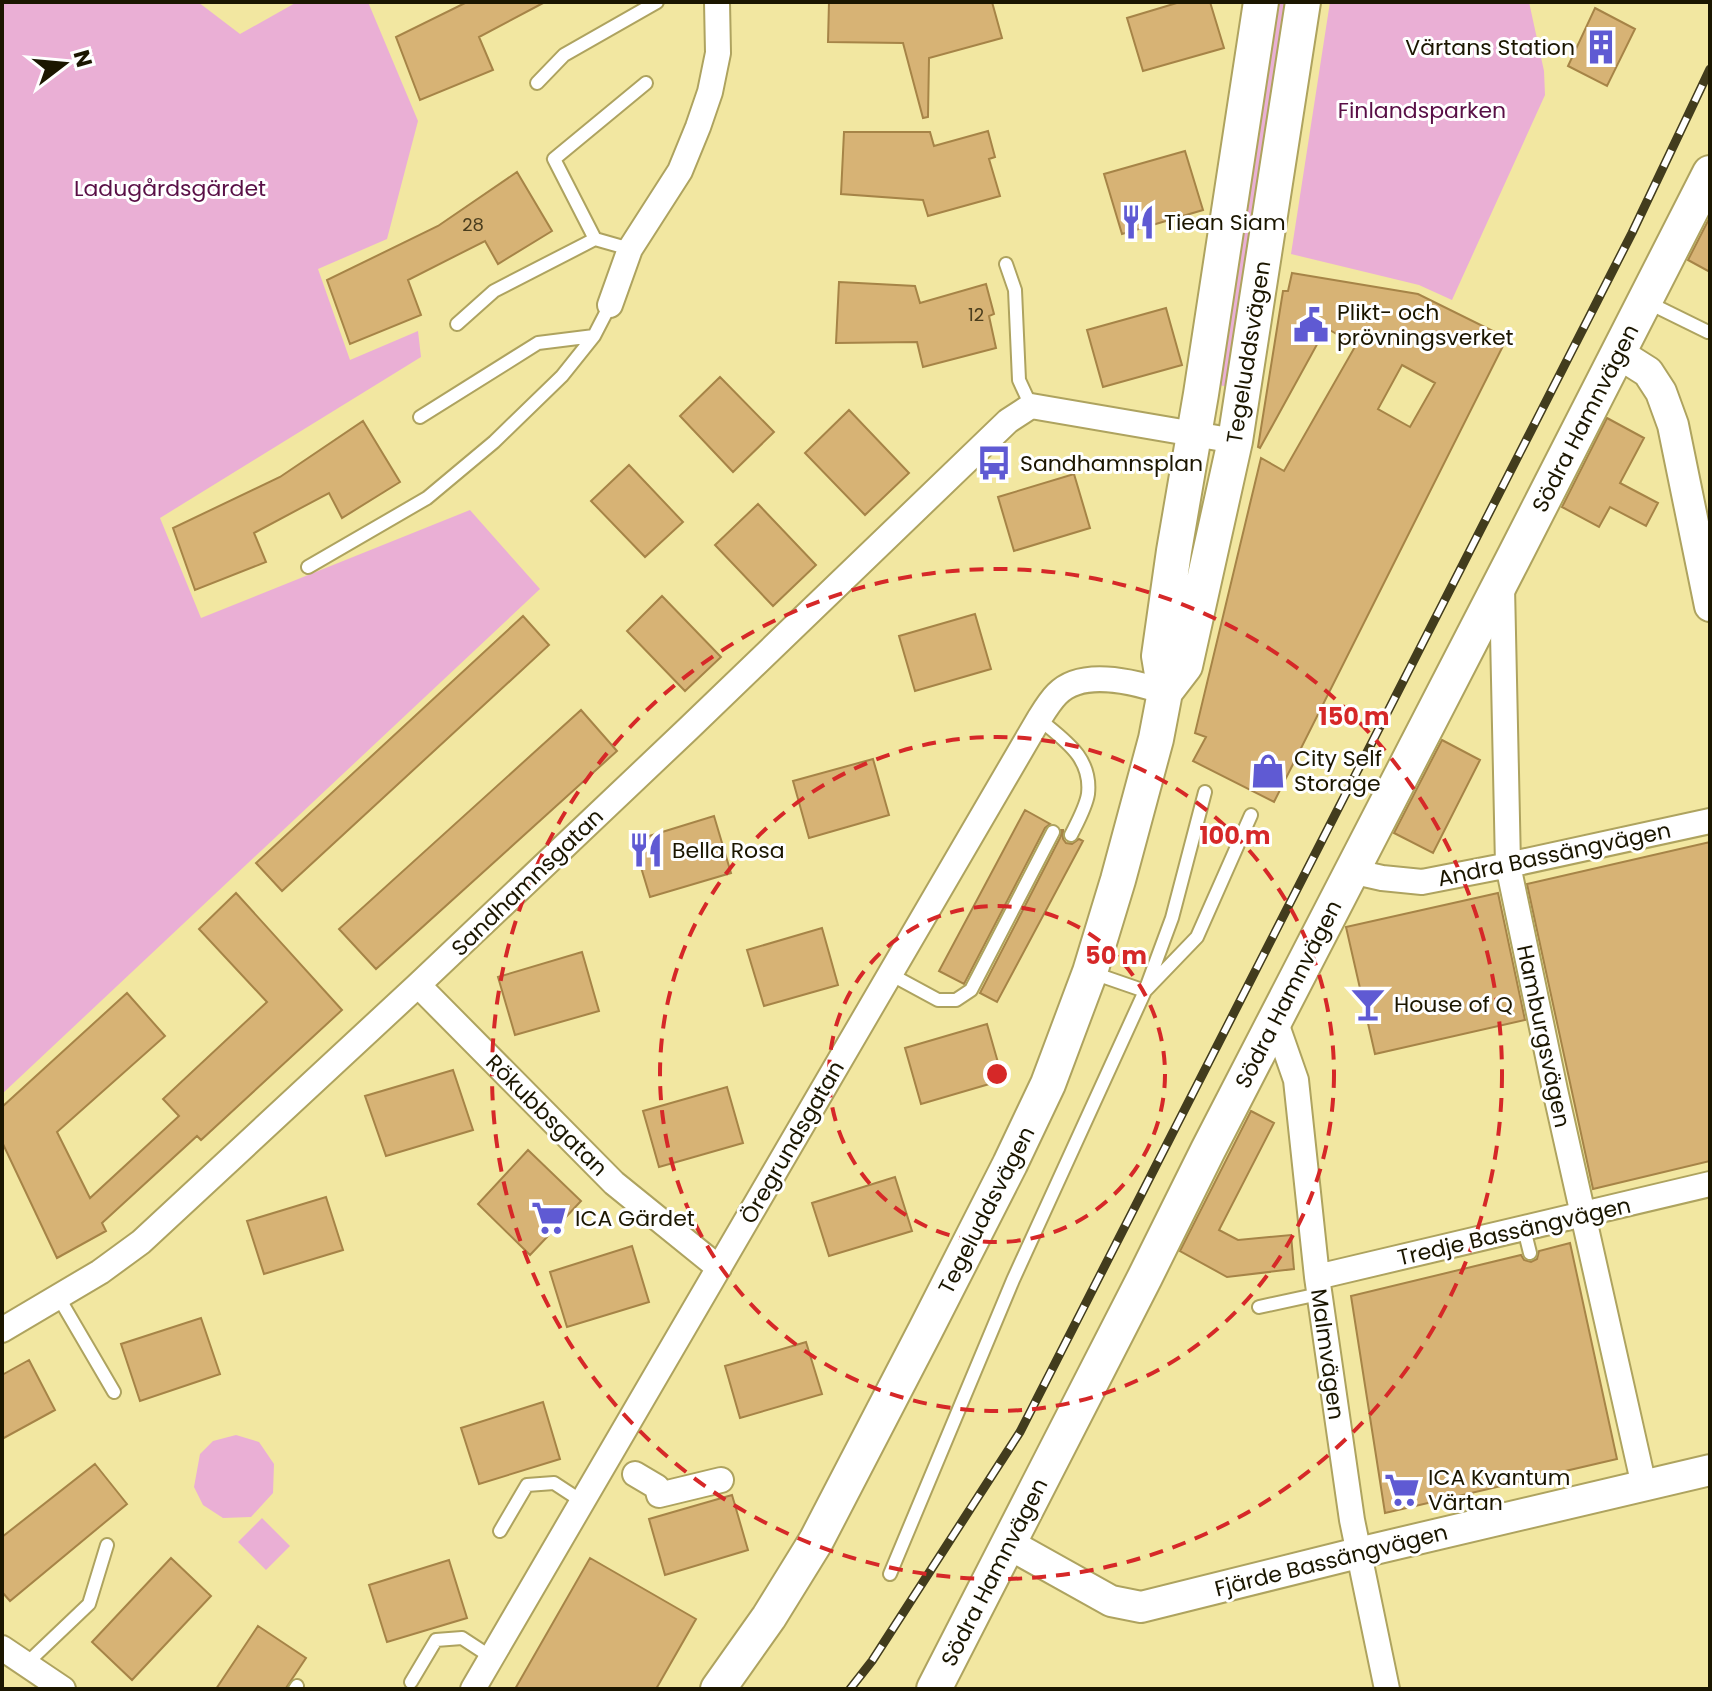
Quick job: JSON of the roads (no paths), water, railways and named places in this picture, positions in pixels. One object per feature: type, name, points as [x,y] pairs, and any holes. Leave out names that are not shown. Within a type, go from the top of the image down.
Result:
[{"type":"main road","name":"Tegeluddsvägen","points":[[718,1689],[769,1617],[816,1541],[1010,1164],[1048,1084],[1090,972],[1156,739],[1165,692],[1159,656],[1261,2]]},
{"type":"main road","name":"Tegeluddsvägen","points":[[1165,692],[1185,666],[1235,441],[1303,2]]},
{"type":"main road","name":"Södra Hamnvägen","points":[[934,1689],[1710,173]]},
{"type":"street","points":[[610,305],[630,249],[680,171],[698,127],[710,92],[718,53],[717,2]]},
{"type":"street","points":[[1618,353],[1648,372],[1661,392],[1673,425],[1705,563],[1710,606]]},
{"type":"street","points":[[1031,406],[1235,441]]},
{"type":"street","name":"Sandhamnsgatan","points":[[2,1330],[59,1298],[141,1242],[418,985],[1008,421],[1031,406]]},
{"type":"street","name":"Hamburgsvägen","points":[[1502,579],[1508,865],[1644,1486]]},
{"type":"street","name":"Öregrundsgatan","points":[[473,1689],[1039,719],[1057,694],[1080,680],[1123,682],[1165,692]]},
{"type":"street","name":"Andra Bassängvägen","points":[[1351,871],[1422,882],[1710,821]]},
{"type":"street","name":"Rökubbsgatan","points":[[418,985],[614,1183],[719,1268]]},
{"type":"street","name":"Malmvägen","points":[[1275,1020],[1296,1080],[1318,1286],[1358,1553],[1387,1689]]},
{"type":"street","name":"Tredje Bassängvägen","points":[[1318,1286],[1524,1229],[1710,1184]]},
{"type":"street","name":"Fjärde Bassängvägen","points":[[1009,1544],[1111,1601],[1141,1607],[1710,1470]]},
{"type":"street","points":[[635,1474],[657,1487],[659,1495],[721,1480]]},
{"type":"street","points":[[2,1648],[63,1689]]},
{"type":"lane","points":[[537,83],[564,55],[657,2]]},
{"type":"lane","points":[[595,239],[554,159],[646,83]]},
{"type":"lane","points":[[457,324],[494,291],[595,239],[630,249]]},
{"type":"lane","points":[[1006,264],[1015,290],[1019,380],[1031,406]]},
{"type":"lane","name":"Södra Hamnvägen","points":[[1644,300],[1710,331]]},
{"type":"lane","points":[[308,567],[427,498],[494,442],[562,376],[594,336],[610,305]]},
{"type":"lane","points":[[420,417],[538,343],[594,336]]},
{"type":"lane","points":[[1039,719],[1073,748],[1086,769],[1088,795],[1071,835]]},
{"type":"lane","points":[[890,1574],[1013,1280],[1145,991],[1172,918],[1205,792]]},
{"type":"lane","points":[[1145,991],[1197,937],[1251,815]]},
{"type":"lane","points":[[890,974],[938,1000],[956,1000],[971,990],[1053,832]]},
{"type":"lane","points":[[1090,972],[1145,991]]},
{"type":"lane","points":[[1524,1229],[1530,1253]]},
{"type":"lane","points":[[1259,1307],[1318,1286]]},
{"type":"lane","points":[[59,1298],[114,1392]]},
{"type":"lane","points":[[500,1531],[527,1485],[554,1483],[583,1502]]},
{"type":"lane","points":[[26,1664],[89,1604],[107,1545]]},
{"type":"lane","points":[[411,1682],[436,1640],[462,1638],[491,1657]]},
{"type":"railway","points":[[850,1689],[872,1661],[1020,1432],[1632,233],[1710,69]]},
{"type":"place","name":"Värtans Station","points":[[1601,47]]},
{"type":"place","name":"Tiean Siam","points":[[1138,222]]},
{"type":"place","name":"Plikt- och prövningsverket","points":[[1311,325]]},
{"type":"place","name":"Sandhamnsplan","points":[[994,463]]},
{"type":"place","name":"City Self Storage","points":[[1268,771]]},
{"type":"place","name":"Bella Rosa","points":[[646,850]]},
{"type":"place","name":"House of Q","points":[[1368,1004]]},
{"type":"place","name":"ICA Gärdet","points":[[549,1218]]},
{"type":"place","name":"ICA Kvantum Värtan","points":[[1402,1490]]},
{"type":"park label","name":"Finlandsparken","points":[[1422,110]]},
{"type":"park label","name":"Ladugårdsgärdet","points":[[170,188]]}]
